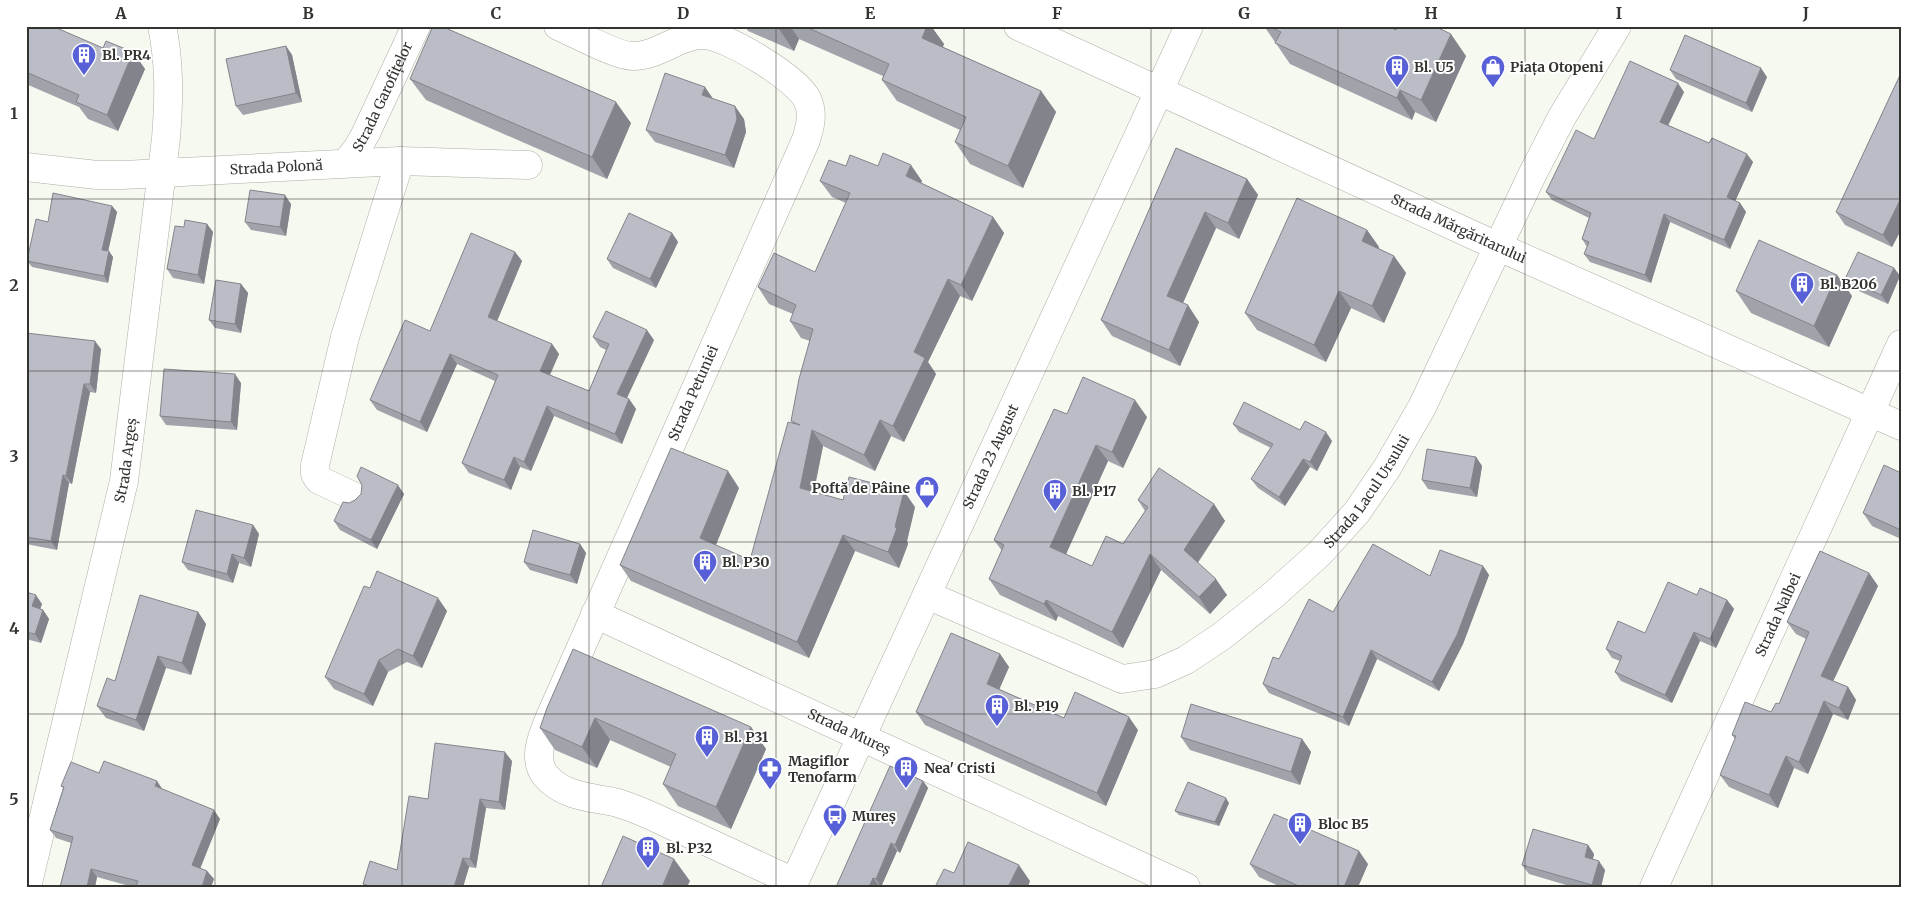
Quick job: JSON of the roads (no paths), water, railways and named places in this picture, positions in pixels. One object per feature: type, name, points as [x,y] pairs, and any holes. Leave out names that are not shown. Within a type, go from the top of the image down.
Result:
[{"type":"street","name":"Strada Argeș","points":[[27,887],[124,482],[169,100],[168,51],[162,26]]},
{"type":"street","name":"Strada Garofițelor","points":[[346,163],[366,133],[416,26]]},
{"type":"street","points":[[558,26],[631,56],[650,55],[689,38],[724,33]]},
{"type":"street","name":"Strada Mărgăritarului","points":[[1018,26],[1499,247],[1901,426]]},
{"type":"street","name":"Strada 23 August","points":[[793,885],[1189,26]]},
{"type":"street","name":"Strada Lacul Ursului","points":[[927,595],[1122,679],[1155,674],[1186,660],[1222,636],[1272,597],[1319,554],[1357,512],[1387,468],[1422,407],[1549,142],[1617,26]]},
{"type":"street","name":"Strada Petuniei","points":[[724,33],[800,88],[808,101],[811,114],[810,127],[806,140],[550,717],[540,742],[540,760],[543,773],[552,783],[566,792],[616,803],[645,813],[793,885]]},
{"type":"street","name":"Strada Polonă","points":[[26,167],[97,175],[400,161],[528,165]]},
{"type":"street","points":[[353,496],[318,480],[315,474],[315,465],[345,337],[400,161]]},
{"type":"street","name":"Strada Nalbei","points":[[1654,887],[1901,344]]},
{"type":"street","name":"Strada Mureș","points":[[595,614],[1186,887]]},
{"type":"place","name":"Bl. PR4","points":[[84,76]]},
{"type":"place","name":"Bl. U5","points":[[1397,88]]},
{"type":"place","name":"Piața Otopeni","points":[[1493,88]]},
{"type":"place","name":"Bl. B206","points":[[1802,305]]},
{"type":"place","name":"Poftă de Pâine","points":[[927,509]]},
{"type":"place","name":"Bl. P17","points":[[1055,512]]},
{"type":"place","name":"Bl. P30","points":[[705,583]]},
{"type":"place","name":"Bl. P19","points":[[997,727]]},
{"type":"place","name":"Bl. P31","points":[[707,758]]},
{"type":"place","name":"Nea' Cristi","points":[[906,789]]},
{"type":"place","name":"Magiflor Tenofarm","points":[[770,790]]},
{"type":"place","name":"Mureș","points":[[835,837]]},
{"type":"place","name":"Bloc B5","points":[[1300,845]]},
{"type":"place","name":"Bl. P32","points":[[648,869]]}]
